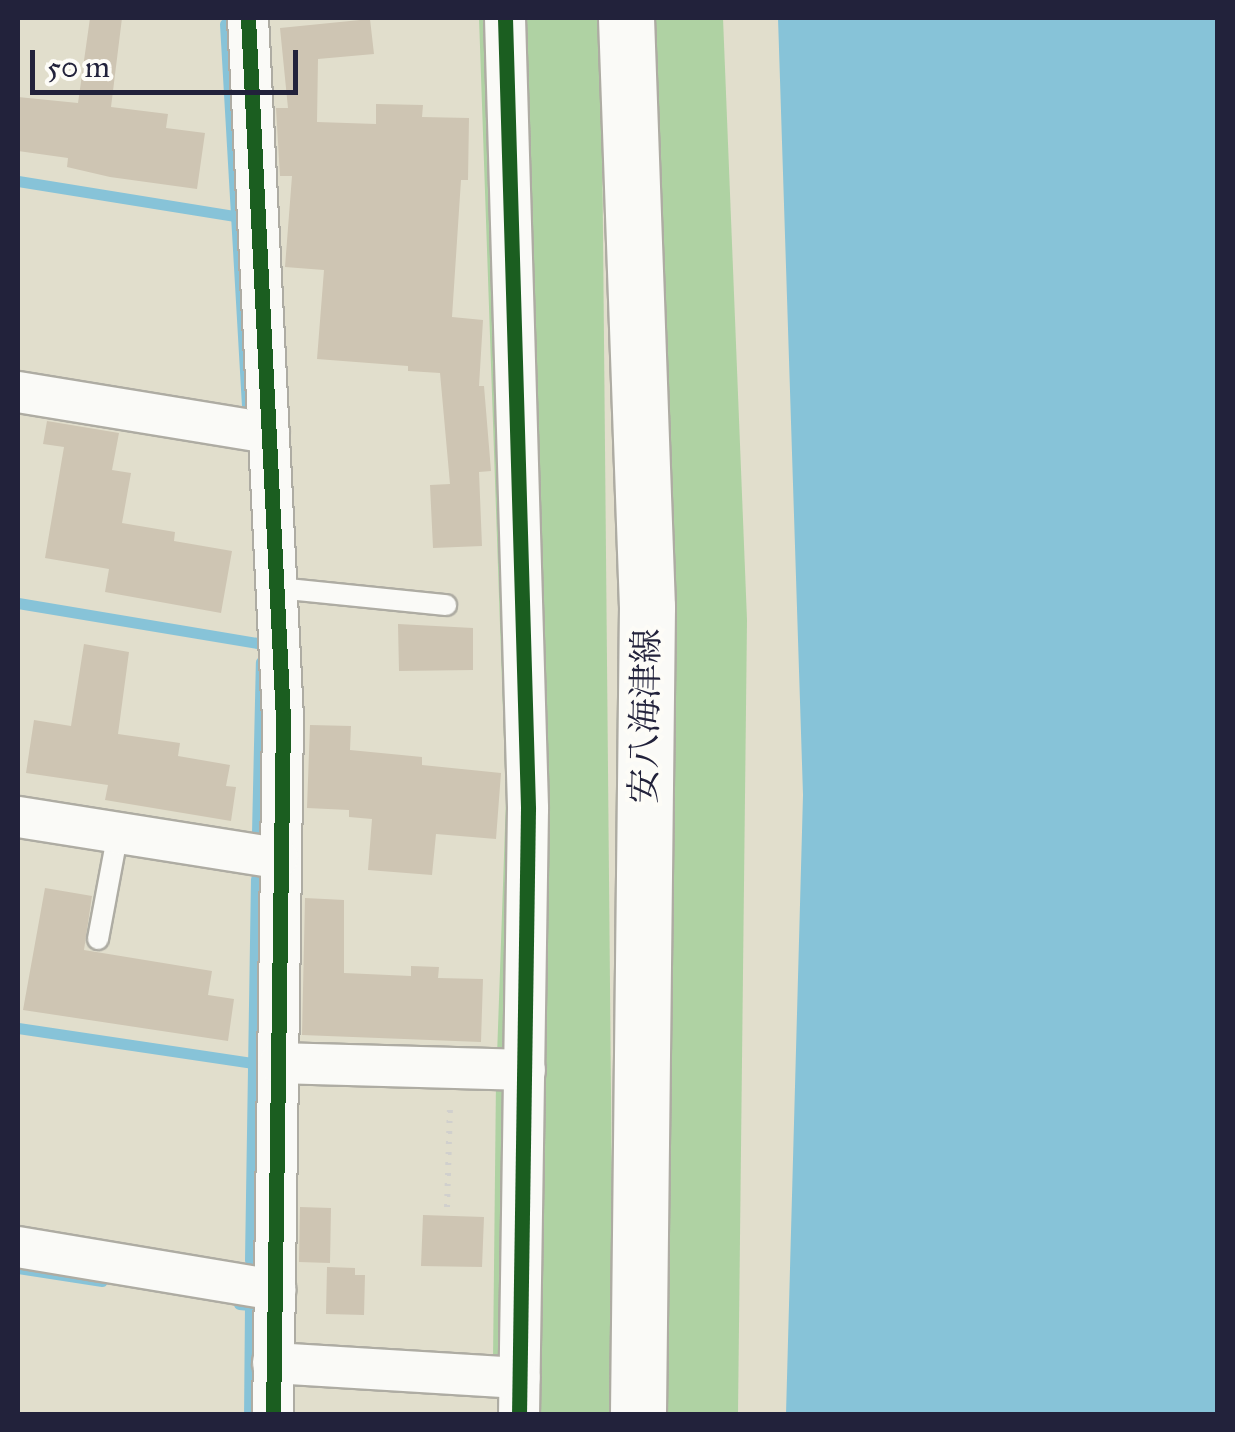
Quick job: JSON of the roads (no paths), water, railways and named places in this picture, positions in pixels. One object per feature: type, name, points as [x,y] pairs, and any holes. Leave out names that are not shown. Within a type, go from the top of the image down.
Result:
[{"type":"main road","name":"安八海津線","points":[[626,18],[647,606],[638,1414]]},
{"type":"street","points":[[248,18],[283,719],[273,1414]]},
{"type":"street","points":[[273,1363],[520,1396],[525,608],[505,18]]},
{"type":"street","points":[[18,392],[270,434]]},
{"type":"street","points":[[18,816],[278,858]]},
{"type":"street","points":[[279,1063],[524,1070]]},
{"type":"street","points":[[18,1246],[275,1290]]},
{"type":"lane","points":[[278,588],[446,605]]},
{"type":"lane","points":[[98,939],[118,832]]},
{"type":"water","points":[[778,18],[1217,18],[1217,1414],[786,1414],[803,795]]},
{"type":"waterway","points":[[225,24],[247,405]]},
{"type":"waterway","points":[[18,181],[235,216]]},
{"type":"waterway","points":[[18,603],[262,644]]},
{"type":"waterway","points":[[257,833],[261,662]]},
{"type":"waterway","points":[[250,1260],[256,879]]},
{"type":"waterway","points":[[18,1028],[253,1063]]},
{"type":"waterway","points":[[18,1268],[102,1281]]},
{"type":"waterway","points":[[239,1304],[250,1305],[249,1414]]}]
